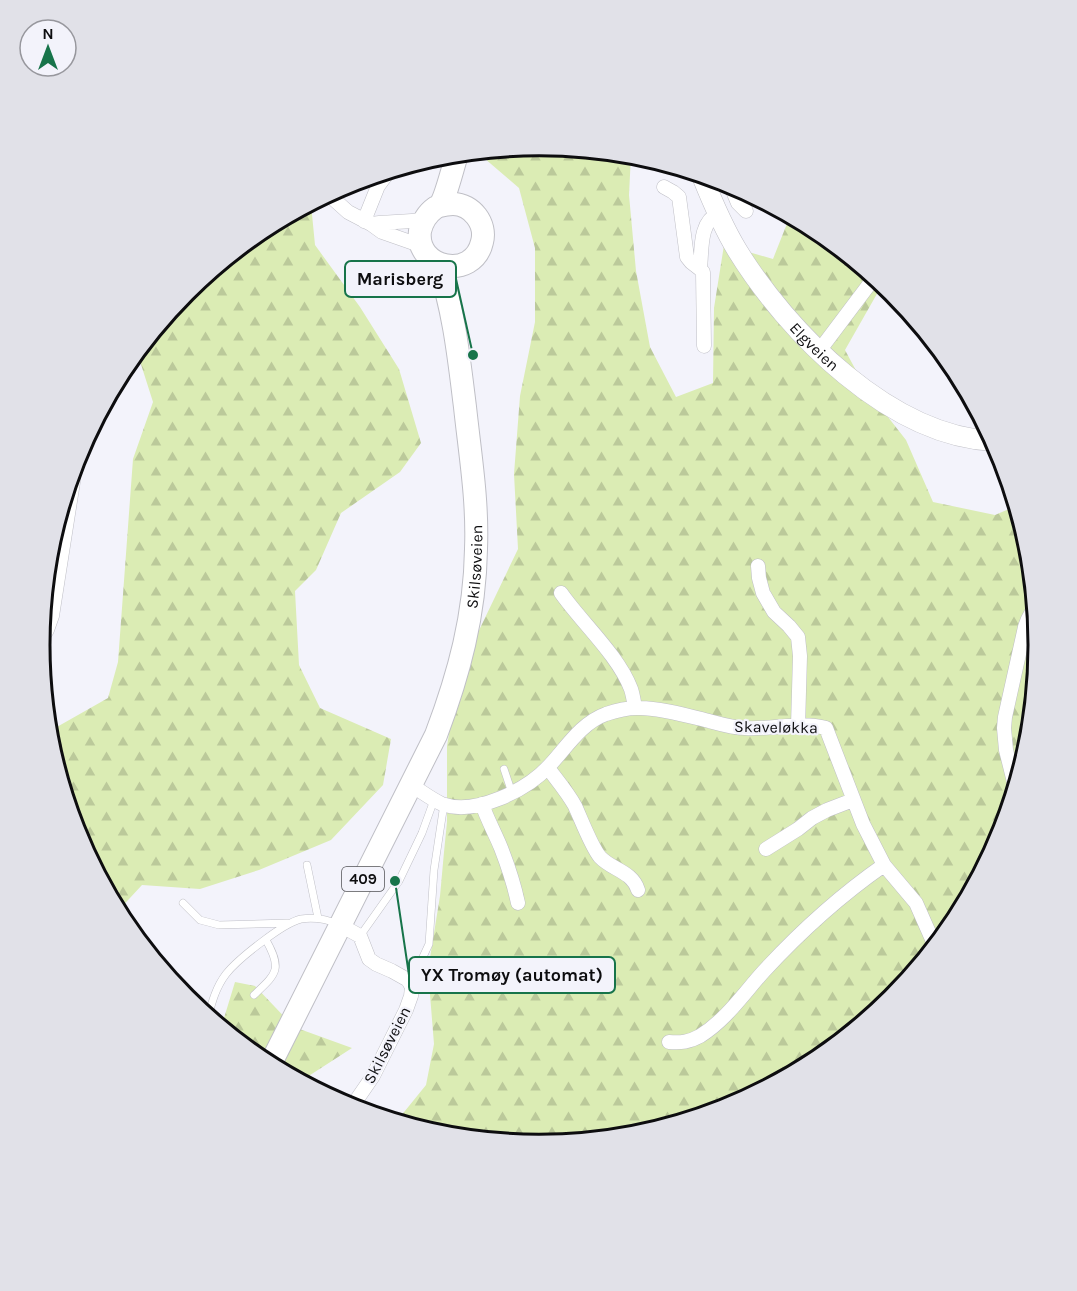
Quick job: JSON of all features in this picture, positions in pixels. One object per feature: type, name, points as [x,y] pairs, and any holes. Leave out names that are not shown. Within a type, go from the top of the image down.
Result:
[{"type":"main road","name":"Skilsøveien","points":[[457,339],[459,287],[464,264],[471,261],[478,253],[483,238],[479,220],[467,208],[463,163]]},
{"type":"main road","points":[[417,244],[426,215],[447,189],[453,164]]},
{"type":"main road","name":"Elgveien","points":[[706,186],[737,250],[770,298],[819,351],[855,384],[895,409],[919,422],[953,435],[982,440]]},
{"type":"main road","points":[[426,215],[453,204],[467,208]]},
{"type":"main road","name":"Skilsøveien","points":[[274,1057],[436,735],[453,690],[470,618],[475,583],[475,504],[457,339],[438,264],[417,244]]},
{"type":"main road","points":[[438,264],[451,267],[464,264]]},
{"type":"street","points":[[367,223],[381,182]]},
{"type":"street","points":[[664,187],[679,197],[687,257],[703,272],[704,346]]},
{"type":"street","points":[[736,199],[746,211]]},
{"type":"street","points":[[336,201],[348,212],[382,232],[417,244]]},
{"type":"street","points":[[700,268],[704,230],[707,222],[718,214]]},
{"type":"street","points":[[367,223],[426,215]]},
{"type":"street","points":[[819,351],[869,285]]},
{"type":"street","points":[[51,618],[70,504]]},
{"type":"street","points":[[758,566],[763,593],[768,603],[798,637],[800,656],[798,726]]},
{"type":"street","points":[[561,593],[614,658],[632,691],[635,708]]},
{"type":"street","points":[[1011,771],[1006,750],[1005,717],[1027,624]]},
{"type":"street","name":"Skaveløkka","points":[[439,802],[462,808],[512,794],[548,768],[568,743],[591,722],[605,715],[635,708],[678,714],[744,728],[814,725],[826,728],[863,824],[884,865],[916,903],[931,936]]},
{"type":"street","points":[[548,768],[573,803],[598,856],[630,876],[638,890]]},
{"type":"street","points":[[411,785],[439,802]]},
{"type":"street","points":[[766,849],[812,818],[853,800]]},
{"type":"street","points":[[482,804],[513,880],[518,903]]},
{"type":"street","points":[[669,1042],[683,1043],[692,1040],[715,1024],[765,970],[822,914],[884,865]]},
{"type":"street","points":[[340,925],[360,936],[369,959],[408,980]]},
{"type":"street","name":"Skilsøveien","points":[[357,1099],[373,1077],[406,1010],[412,987],[408,980]]},
{"type":"lane","points":[[504,769],[512,794]]},
{"type":"lane","points":[[360,936],[399,881],[439,802]]},
{"type":"lane","name":"Skilsøveien","points":[[408,980],[415,974],[429,944],[439,802]]},
{"type":"lane","points":[[307,865],[318,918]]},
{"type":"lane","points":[[183,903],[200,920],[219,925],[290,923]]},
{"type":"lane","points":[[211,1008],[214,996],[226,974],[253,949],[290,923],[318,918],[340,925]]},
{"type":"lane","points":[[254,995],[275,972],[276,965],[266,939]]},
{"type":"green space","points":[[538,156],[630,165],[629,195],[636,271],[650,347],[676,397],[713,383],[714,308],[724,245],[773,259],[787,224],[861,278],[877,293],[845,350],[866,389],[906,440],[933,502],[995,515],[1008,509],[1023,582],[1028,645],[1018,741],[1002,803],[977,862],[962,890],[945,917],[906,968],[861,1013],[836,1033],[783,1069],[755,1084],[696,1109],[665,1118],[634,1125],[570,1133],[538,1134],[475,1130],[402,1115],[426,1085],[434,1044],[428,970],[440,896],[447,822],[447,746],[459,672],[518,549],[514,474],[520,396],[535,322],[535,248],[519,188],[486,160]]},
{"type":"green space","points":[[312,212],[315,245],[360,307],[399,369],[421,443],[400,472],[341,513],[316,570],[295,591],[299,665],[320,708],[391,739],[383,785],[331,840],[259,870],[200,889],[142,885],[124,904],[100,862],[75,803],[57,727],[108,698],[118,662],[133,459],[153,402],[140,363],[171,323],[216,278],[241,258],[267,239]]},
{"type":"green space","points":[[235,982],[255,986],[294,1027],[352,1048],[308,1076],[267,1052],[224,1019]]},
{"type":"place","name":"Marisberg","points":[[473,355]]},
{"type":"place","name":"YX Tromøy (automat)","points":[[395,881]]}]
